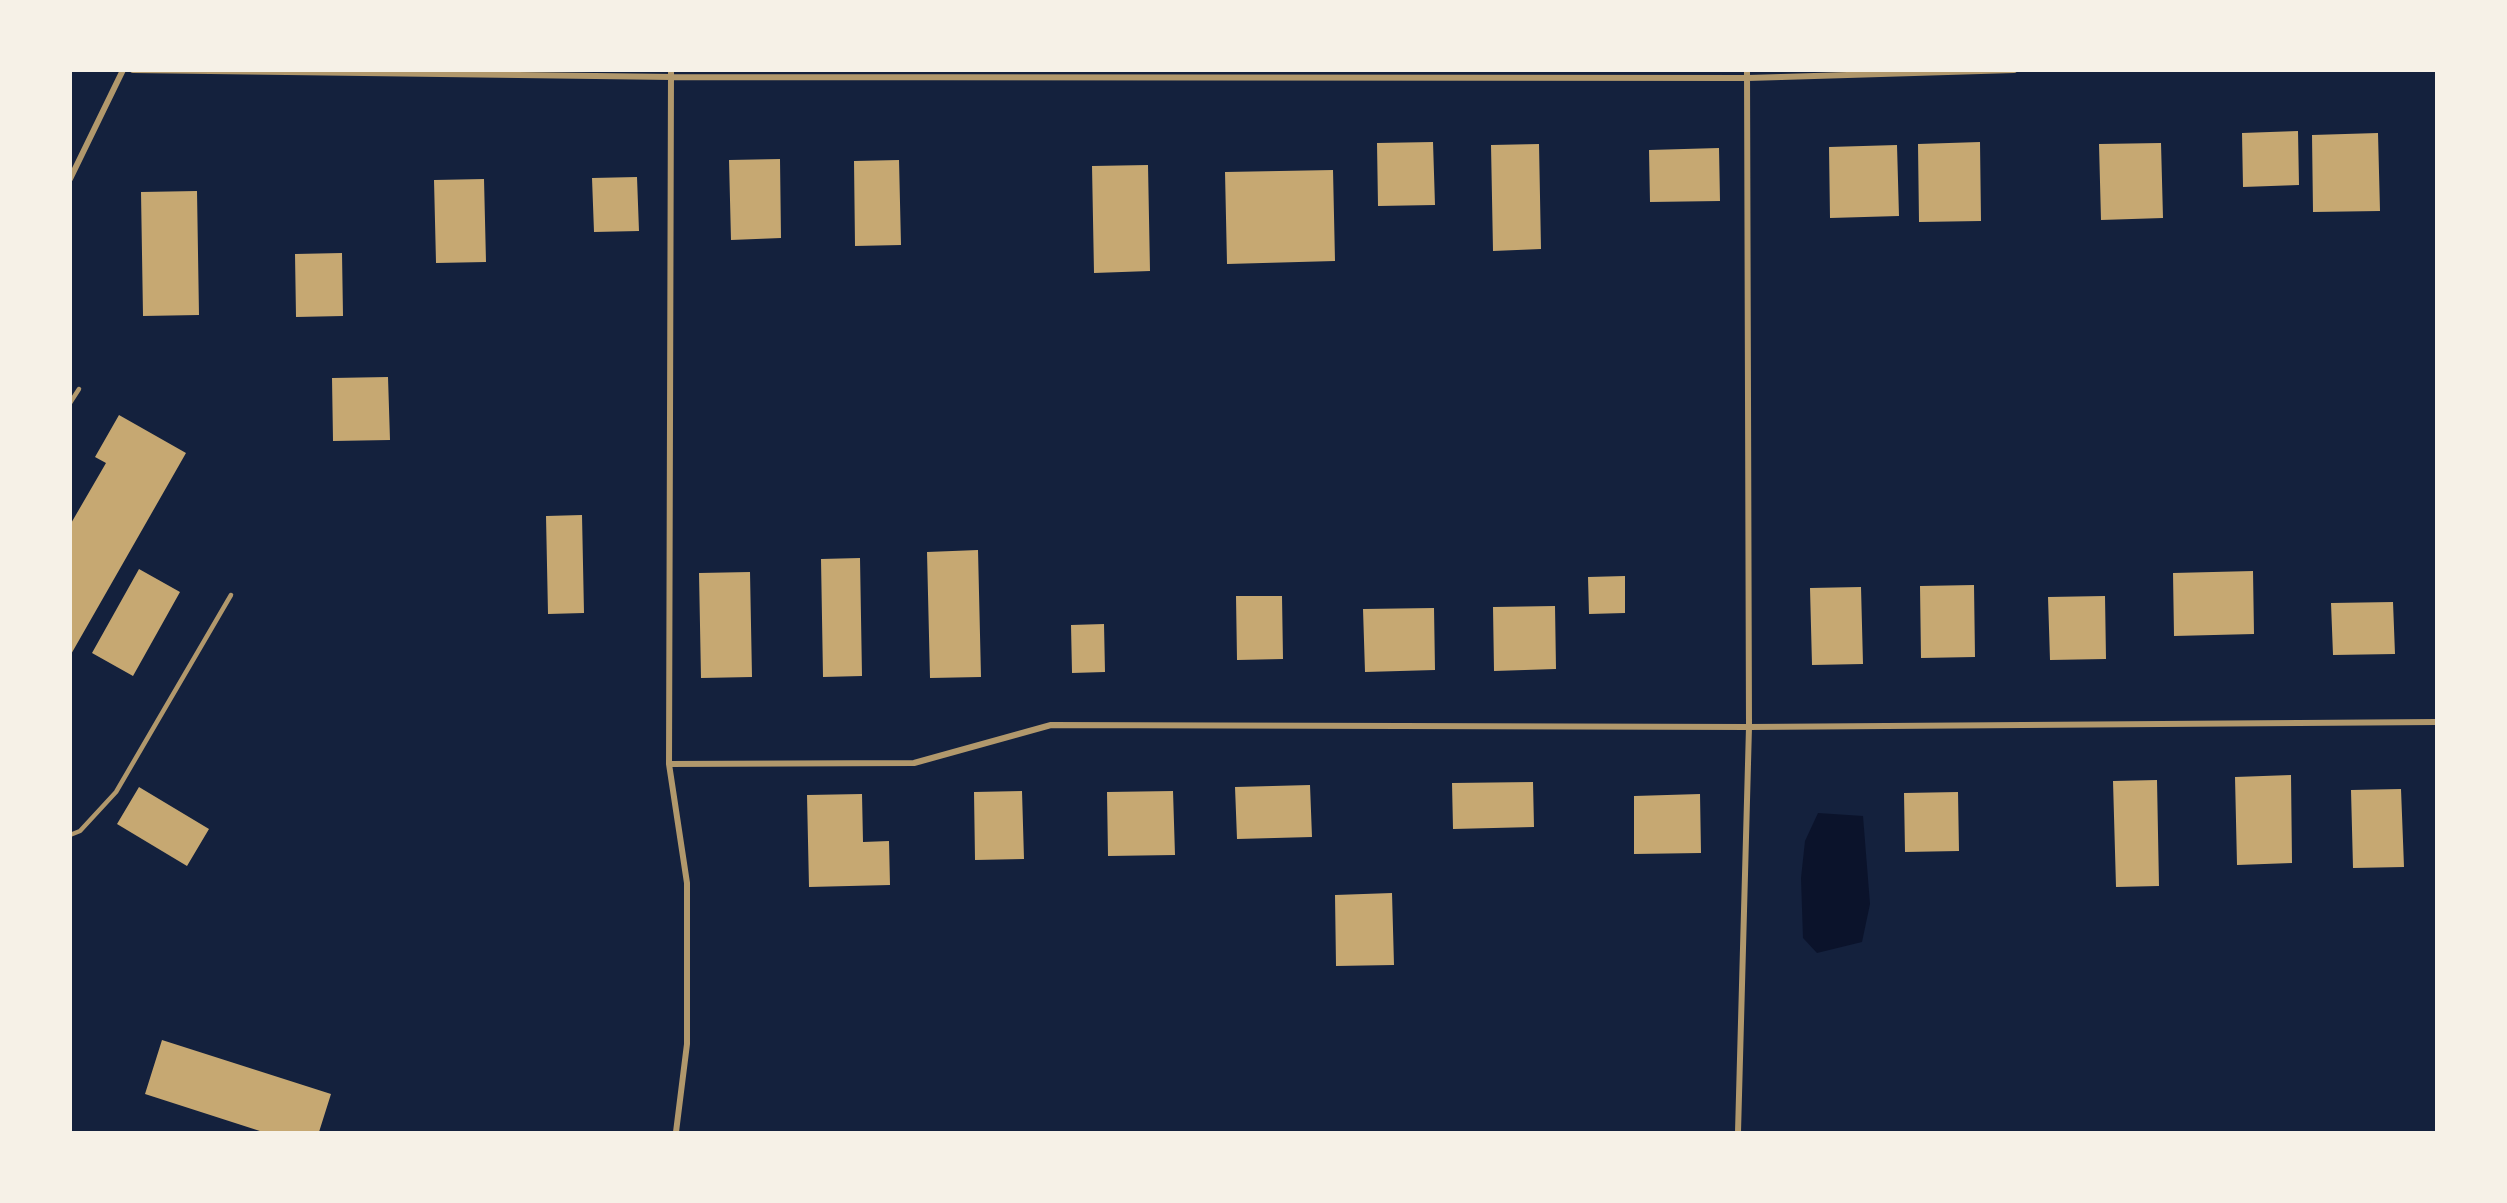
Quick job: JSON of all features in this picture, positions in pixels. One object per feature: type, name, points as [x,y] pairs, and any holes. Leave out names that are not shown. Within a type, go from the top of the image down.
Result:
[{"type":"street","points":[[70,179],[123,70]]},
{"type":"street","points":[[133,70],[671,74],[1747,74],[2014,70]]},
{"type":"street","points":[[671,74],[669,764],[687,883],[687,1044],[676,1132]]},
{"type":"street","points":[[1738,1132],[1749,727],[1747,74]]},
{"type":"street","points":[[669,764],[914,763],[1051,725],[1749,727],[2436,722]]},
{"type":"lane","points":[[70,403],[79,388]]},
{"type":"lane","points":[[70,835],[80,831],[116,792],[231,595]]},
{"type":"water","points":[[1818,813],[1863,816],[1870,904],[1862,942],[1817,953],[1803,938],[1801,878],[1805,841]]},
{"type":"building","points":[[2298,131],[2299,185],[2243,187],[2242,133]]},
{"type":"building","points":[[2378,133],[2380,211],[2313,212],[2312,135]]},
{"type":"building","points":[[1433,142],[1435,205],[1378,206],[1377,143]]},
{"type":"building","points":[[1980,142],[1981,221],[1919,222],[1918,144]]},
{"type":"building","points":[[2161,143],[2163,218],[2101,220],[2099,144]]},
{"type":"building","points":[[1539,144],[1541,249],[1493,251],[1491,145]]},
{"type":"building","points":[[1897,145],[1899,216],[1830,218],[1829,147]]},
{"type":"building","points":[[1719,148],[1720,201],[1650,202],[1649,150]]},
{"type":"building","points":[[780,159],[781,238],[731,240],[729,160]]},
{"type":"building","points":[[899,160],[901,245],[855,246],[854,161]]},
{"type":"building","points":[[1148,165],[1150,271],[1094,273],[1092,166]]},
{"type":"building","points":[[1333,170],[1335,261],[1227,264],[1225,172]]},
{"type":"building","points":[[637,177],[639,231],[594,232],[592,178]]},
{"type":"building","points":[[484,179],[486,262],[436,263],[434,180]]},
{"type":"building","points":[[197,191],[199,315],[143,316],[141,192]]},
{"type":"building","points":[[342,253],[343,316],[296,317],[295,254]]},
{"type":"building","points":[[388,377],[390,440],[333,441],[332,378]]},
{"type":"building","points":[[119,415],[186,453],[70,656],[70,525],[106,463],[95,457]]},
{"type":"building","points":[[582,515],[584,613],[548,614],[546,516]]},
{"type":"building","points":[[978,550],[981,677],[930,678],[927,552]]},
{"type":"building","points":[[860,558],[862,676],[823,677],[821,559]]},
{"type":"building","points":[[139,569],[180,592],[133,676],[92,653]]},
{"type":"building","points":[[2253,571],[2254,634],[2174,636],[2173,573]]},
{"type":"building","points":[[750,572],[752,677],[701,678],[699,573]]},
{"type":"building","points":[[1625,576],[1625,613],[1589,614],[1588,577]]},
{"type":"building","points":[[1974,585],[1975,657],[1921,658],[1920,586]]},
{"type":"building","points":[[1861,587],[1863,664],[1812,665],[1810,588]]},
{"type":"building","points":[[1236,596],[1282,596],[1283,659],[1237,660]]},
{"type":"building","points":[[2105,596],[2106,659],[2050,660],[2048,597]]},
{"type":"building","points":[[2393,602],[2395,654],[2333,655],[2331,603]]},
{"type":"building","points":[[1555,606],[1556,669],[1494,671],[1493,607]]},
{"type":"building","points":[[1434,608],[1435,670],[1365,672],[1363,609]]},
{"type":"building","points":[[1104,624],[1105,672],[1072,673],[1071,625]]},
{"type":"building","points":[[2291,775],[2292,863],[2237,865],[2235,777]]},
{"type":"building","points":[[2157,780],[2159,886],[2116,887],[2113,781]]},
{"type":"building","points":[[1533,782],[1534,827],[1453,829],[1452,783]]},
{"type":"building","points":[[1310,785],[1312,837],[1237,839],[1235,787]]},
{"type":"building","points":[[139,787],[209,829],[187,866],[117,824]]},
{"type":"building","points":[[2401,789],[2404,867],[2353,868],[2351,790]]},
{"type":"building","points":[[1022,791],[1024,859],[975,860],[974,792]]},
{"type":"building","points":[[1173,791],[1175,855],[1108,856],[1107,792]]},
{"type":"building","points":[[1958,792],[1959,851],[1905,852],[1904,793]]},
{"type":"building","points":[[862,794],[863,842],[889,841],[890,885],[809,887],[807,795]]},
{"type":"building","points":[[1700,794],[1701,853],[1634,854],[1634,796]]},
{"type":"building","points":[[1392,893],[1394,965],[1336,966],[1335,895]]},
{"type":"building","points":[[162,1040],[331,1094],[319,1132],[263,1132],[145,1094]]}]
